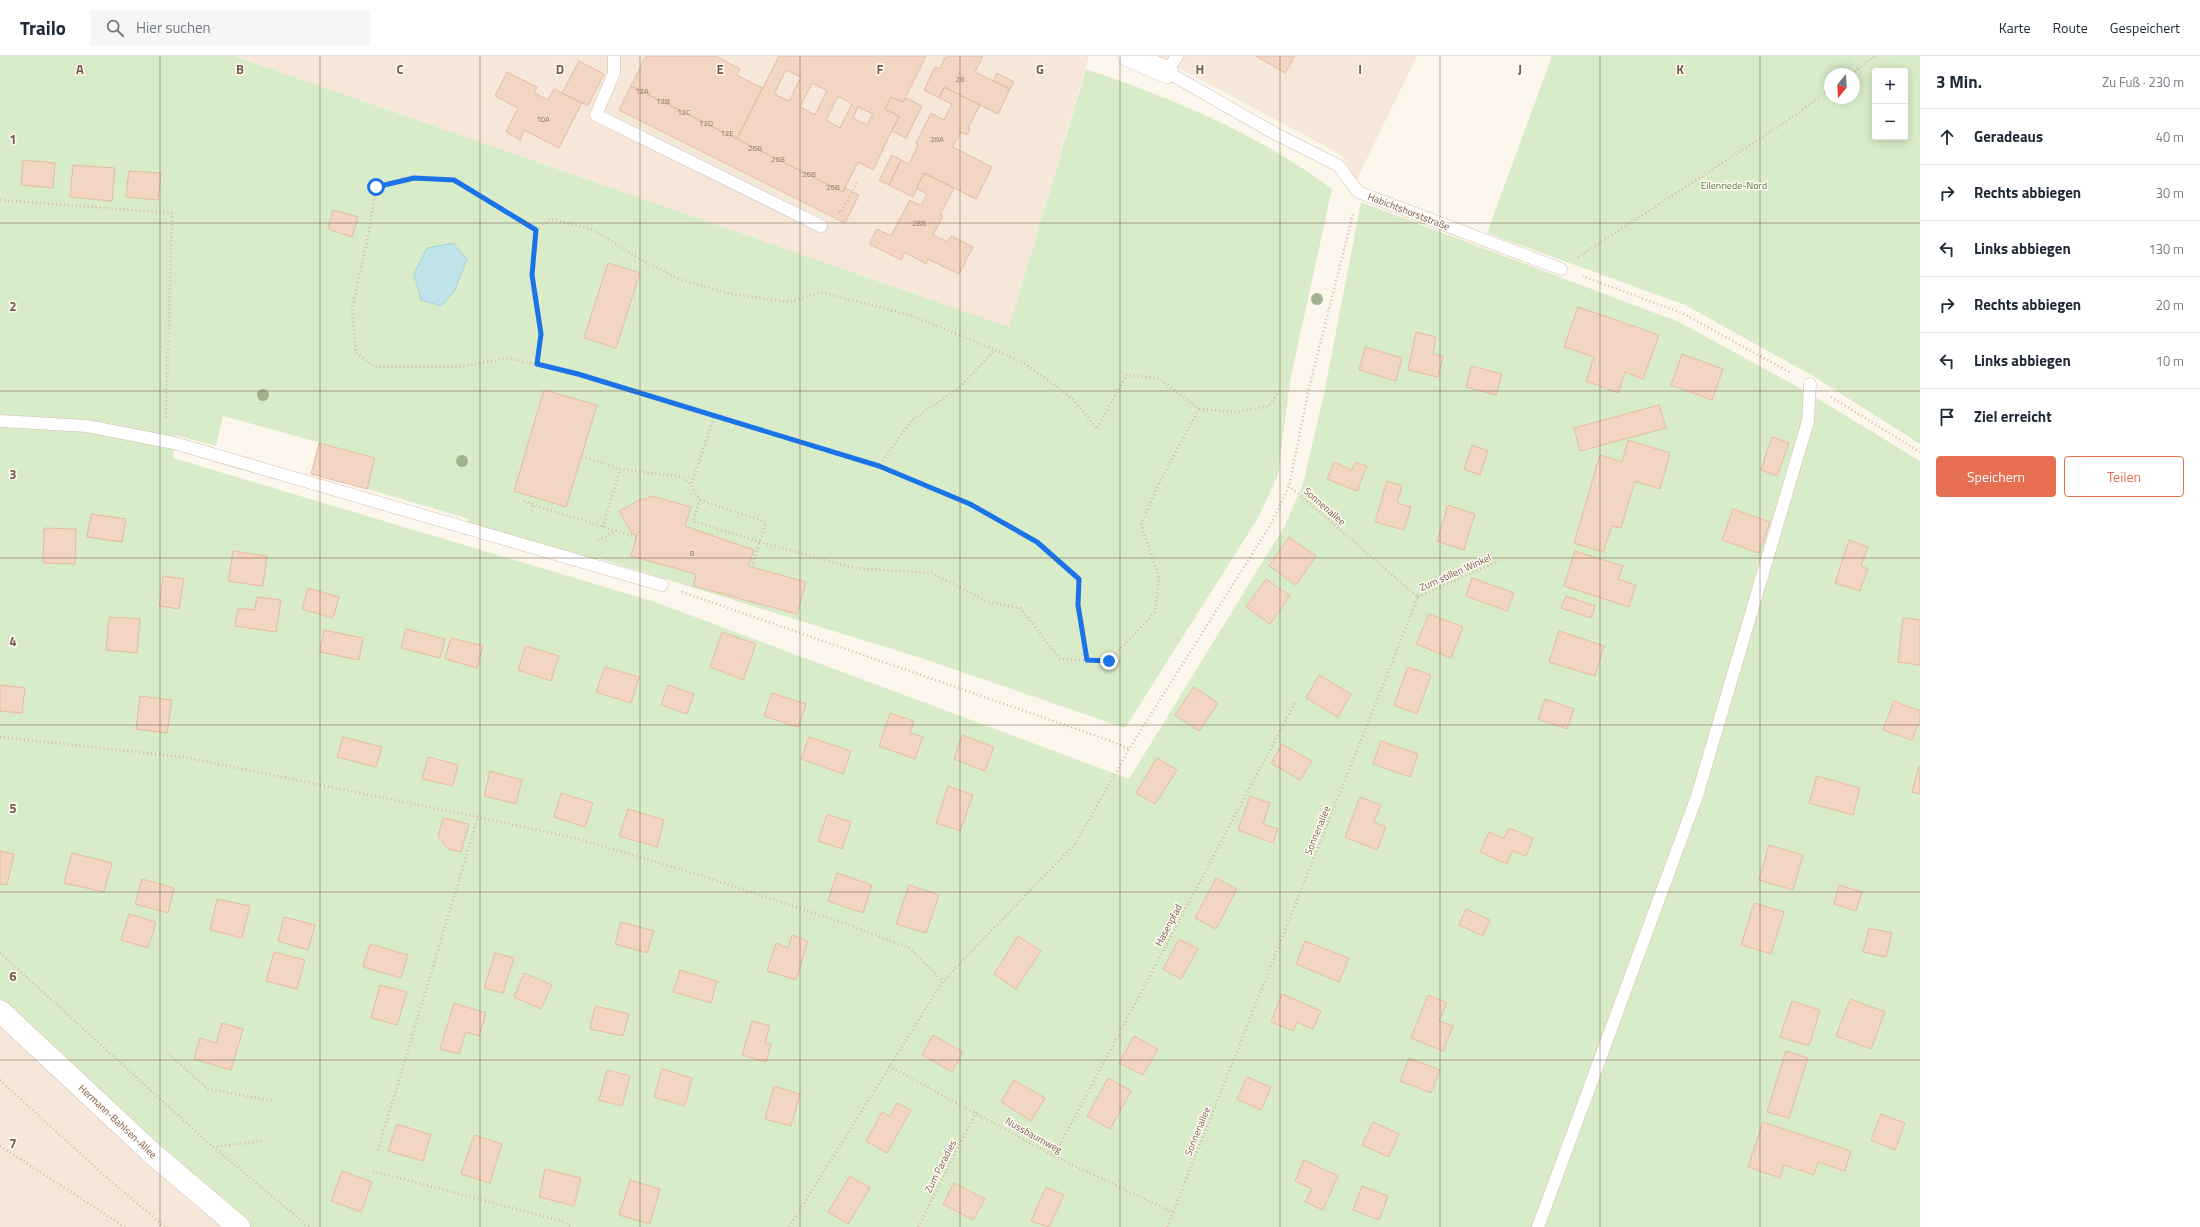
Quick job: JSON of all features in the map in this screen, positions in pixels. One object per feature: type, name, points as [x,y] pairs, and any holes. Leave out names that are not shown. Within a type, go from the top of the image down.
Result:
[{"type":"street","name":"Habichtshorststraße","points":[[1129,56],[1172,64]]},
{"type":"street","name":"Hermann-Bahlsen-Allee","points":[[0,1011],[153,1154],[239,1227]]},
{"type":"lane","points":[[614,56],[614,73],[596,115],[822,226]]},
{"type":"lane","name":"Habichtshorststraße","points":[[1172,64],[1274,133],[1339,166],[1358,192],[1561,269]]},
{"type":"lane","points":[[1538,1227],[1697,796],[1808,421],[1810,384]]},
{"type":"lane","points":[[0,421],[87,426],[165,442],[221,456],[662,585]]},
{"type":"path","points":[[1859,68],[1875,56]]},
{"type":"path","points":[[1561,269],[1793,117],[1824,94]]},
{"type":"path","points":[[536,230],[454,180],[414,178],[376,187],[367,242],[352,309],[356,353],[375,367],[458,367],[508,358],[578,374],[714,417],[879,466],[970,504],[1037,542],[1079,579],[1078,605],[1087,660]]},
{"type":"path","points":[[852,191],[857,182]]},
{"type":"path","points":[[789,1227],[943,981],[1076,843],[1129,749],[1271,524],[1289,486],[1309,388],[1358,192]]},
{"type":"path","points":[[0,200],[172,213],[165,442]]},
{"type":"path","points":[[537,364],[541,334],[532,275],[536,230],[550,219],[591,229],[640,259],[679,279],[731,294],[790,302],[821,292],[913,316],[1024,363],[1072,398],[1097,429],[1126,376],[1159,378],[1199,409],[1235,412],[1269,406],[1280,390]]},
{"type":"path","points":[[1561,269],[1682,313]]},
{"type":"path","points":[[879,466],[912,420],[959,388],[995,350]]},
{"type":"path","points":[[700,500],[693,521],[760,542],[854,568],[932,573],[988,602],[1020,608],[1060,659],[1109,661],[1155,612],[1159,578],[1141,525],[1159,483],[1199,409]]},
{"type":"path","points":[[691,485],[714,417]]},
{"type":"path","points":[[582,456],[620,469],[682,477],[691,485],[700,500],[766,522],[752,566]]},
{"type":"path","points":[[603,527],[620,469]]},
{"type":"path","name":"Sonnenallee","points":[[1167,1227],[1174,1213],[1418,597],[1289,486]]},
{"type":"path","points":[[524,501],[636,537]]},
{"type":"path","points":[[532,511],[534,505]]},
{"type":"path","points":[[598,540],[616,531]]},
{"type":"path","name":"Zum stillen Winkel","points":[[1418,597],[1499,561]]},
{"type":"path","points":[[662,585],[1111,740],[1129,749]]},
{"type":"path","name":"Hasenpfad","points":[[1054,1156],[1296,701]]},
{"type":"path","points":[[0,737],[184,757],[478,817],[594,844],[696,874],[841,922],[909,948],[943,981]]},
{"type":"path","points":[[378,1150],[478,817]]},
{"type":"path","points":[[0,953],[213,1147],[309,1227]]},
{"type":"path","points":[[169,1054],[208,1089],[274,1101]]},
{"type":"path","name":"Nussbaumweg","points":[[889,1066],[976,1112],[1054,1156],[1174,1213]]},
{"type":"path","points":[[0,1080],[107,1178],[165,1227]]},
{"type":"path","name":"Zum Paradies","points":[[918,1227],[976,1112]]},
{"type":"path","points":[[213,1147],[262,1141]]},
{"type":"path","points":[[0,1146],[125,1227]]},
{"type":"path","points":[[373,1171],[561,1221],[572,1227]]},
{"type":"shaded area","points":[[234,56],[1089,56],[1009,327]]},
{"type":"shaded area","points":[[1149,56],[1417,56],[1356,181],[1342,155],[1173,65]]},
{"type":"shaded area","points":[[0,1011],[239,1227],[0,1227]]},
{"type":"green space","points":[[0,56],[234,56],[1009,327],[1086,69],[1150,92],[1214,119],[1275,151],[1304,169],[1332,189],[1290,381],[1278,475],[1258,518],[1125,728],[921,658],[597,558],[594,565],[466,528],[469,519],[367,489],[375,458],[223,416],[216,446],[175,435],[173,458],[655,602],[1129,779],[1284,527],[1303,484],[1324,394],[1361,202],[1679,322],[1807,392],[1920,461],[1920,1227],[239,1227],[0,1011]]},
{"type":"green space","name":"Eilenriede-Nord","points":[[1552,56],[1920,56],[1920,444],[1813,376],[1685,305],[1487,233]]},
{"type":"water","points":[[453,243],[467,260],[454,292],[441,306],[421,300],[414,274],[427,248]]},
{"type":"building","points":[[646,56],[716,56],[740,69],[737,75],[762,88],[737,139],[631,86]]},
{"type":"building","points":[[779,56],[926,56],[903,102],[891,97],[885,109],[899,116],[873,170],[858,162],[843,192],[737,139]],"holes":[[[786,70],[801,77],[789,101],[774,94]],[[812,83],[827,91],[815,115],[800,107]],[[838,96],[852,104],[840,128],[826,120]],[[858,107],[873,114],[867,125],[853,118]]]},
{"type":"building","points":[[946,56],[983,56],[975,72],[1010,89],[998,114],[944,87],[939,98],[924,90],[935,67],[940,69]]},
{"type":"building","points":[[1256,56],[1295,56],[1285,73]]},
{"type":"building","points":[[579,61],[604,74],[588,106],[562,93]]},
{"type":"building","points":[[507,72],[537,87],[534,93],[548,100],[554,89],[582,103],[559,148],[524,130],[520,140],[506,132],[518,108],[495,96]]},
{"type":"building","points":[[997,73],[1014,82],[1010,89],[993,81]]},
{"type":"building","points":[[631,86],[843,192],[845,188],[859,195],[845,223],[619,110]]},
{"type":"building","points":[[944,87],[980,105],[968,128],[970,129],[967,135],[961,132],[953,147],[992,167],[976,199],[924,173],[913,197],[889,185],[901,160],[909,164],[918,145],[916,143],[931,113],[944,120],[952,104],[939,98]]},
{"type":"building","points":[[891,97],[903,102],[906,98],[922,106],[906,138],[892,131],[899,116],[885,109]]},
{"type":"building","points":[[892,155],[901,160],[889,185],[879,180]]},
{"type":"building","points":[[23,160],[55,163],[53,188],[21,185]]},
{"type":"building","points":[[73,165],[115,168],[112,201],[70,197]]},
{"type":"building","points":[[129,171],[161,173],[158,200],[126,197]]},
{"type":"building","points":[[924,173],[954,188],[940,215],[943,216],[933,235],[948,242],[951,236],[973,247],[959,274],[928,259],[926,264],[905,252],[901,260],[869,244],[877,229],[891,236],[910,200],[921,206],[927,194],[916,188]]},
{"type":"building","points":[[333,210],[358,217],[352,237],[328,229]]},
{"type":"building","points":[[608,263],[640,273],[616,348],[584,338]]},
{"type":"building","points":[[1578,307],[1659,335],[1643,379],[1625,372],[1618,393],[1586,381],[1594,357],[1564,347]]},
{"type":"building","points":[[1416,332],[1436,337],[1433,354],[1443,356],[1438,377],[1408,370]]},
{"type":"building","points":[[1365,347],[1402,358],[1396,381],[1359,370]]},
{"type":"building","points":[[1682,354],[1723,369],[1712,400],[1671,385]]},
{"type":"building","points":[[1471,366],[1502,374],[1496,395],[1466,387]]},
{"type":"building","points":[[544,390],[597,405],[566,507],[514,491]]},
{"type":"building","points":[[1659,405],[1666,428],[1580,451],[1574,428]]},
{"type":"building","points":[[1772,437],[1789,443],[1777,476],[1761,470]]},
{"type":"building","points":[[1628,440],[1670,453],[1660,489],[1635,481],[1621,528],[1612,526],[1603,552],[1574,543],[1600,455],[1622,462]]},
{"type":"building","points":[[319,443],[375,458],[367,489],[311,474]]},
{"type":"building","points":[[1472,445],[1488,451],[1480,475],[1464,469]]},
{"type":"building","points":[[1334,462],[1352,470],[1355,462],[1367,466],[1357,491],[1327,479]]},
{"type":"building","points":[[1387,481],[1402,486],[1397,503],[1411,507],[1404,530],[1375,522]]},
{"type":"building","points":[[652,496],[691,507],[685,526],[754,550],[748,566],[806,582],[797,614],[693,586],[696,574],[631,556],[637,535],[632,534],[619,511],[643,498],[644,500]]},
{"type":"building","points":[[1448,505],[1475,514],[1464,550],[1437,541]]},
{"type":"building","points":[[1733,509],[1770,522],[1759,553],[1722,540]]},
{"type":"building","points":[[91,514],[126,519],[122,542],[87,537]]},
{"type":"building","points":[[44,528],[76,529],[75,564],[43,563]]},
{"type":"building","points":[[1289,537],[1316,556],[1296,585],[1269,566]]},
{"type":"building","points":[[1849,540],[1868,547],[1861,566],[1868,569],[1860,591],[1835,583]]},
{"type":"building","points":[[233,551],[267,556],[263,586],[228,581]]},
{"type":"building","points":[[1575,551],[1623,566],[1618,579],[1636,585],[1629,607],[1564,586]]},
{"type":"building","points":[[163,576],[184,579],[179,609],[159,606]]},
{"type":"building","points":[[1472,578],[1514,593],[1507,611],[1466,596]]},
{"type":"building","points":[[1266,579],[1290,596],[1270,624],[1246,607]]},
{"type":"building","points":[[308,588],[339,597],[333,618],[302,609]]},
{"type":"building","points":[[1566,596],[1595,606],[1591,618],[1561,608]]},
{"type":"building","points":[[257,597],[281,600],[276,632],[235,626],[238,608],[255,610]]},
{"type":"building","points":[[1429,614],[1463,627],[1451,658],[1416,644]]},
{"type":"building","points":[[109,617],[140,619],[137,653],[106,650]]},
{"type":"building","points":[[1903,618],[1920,620],[1920,665],[1898,662]]},
{"type":"building","points":[[406,629],[445,639],[440,658],[401,648]]},
{"type":"building","points":[[324,630],[363,638],[359,660],[320,652]]},
{"type":"building","points":[[1559,631],[1604,646],[1595,676],[1549,662]]},
{"type":"building","points":[[722,632],[756,644],[743,680],[710,667]]},
{"type":"building","points":[[451,638],[483,646],[477,668],[445,659]]},
{"type":"building","points":[[526,646],[559,656],[551,681],[518,670]]},
{"type":"building","points":[[605,667],[639,677],[631,703],[596,692]]},
{"type":"building","points":[[1408,667],[1431,675],[1417,714],[1394,705]]},
{"type":"building","points":[[1319,675],[1351,694],[1338,717],[1306,698]]},
{"type":"building","points":[[0,685],[25,688],[22,713],[0,711]]},
{"type":"building","points":[[668,685],[694,694],[687,714],[661,705]]},
{"type":"building","points":[[1194,687],[1218,703],[1199,731],[1175,715]]},
{"type":"building","points":[[772,693],[806,704],[798,727],[764,716]]},
{"type":"building","points":[[140,696],[172,700],[167,733],[136,729]]},
{"type":"building","points":[[1545,699],[1574,709],[1567,729],[1538,719]]},
{"type":"building","points":[[1894,701],[1920,711],[1920,720],[1912,740],[1883,730]]},
{"type":"building","points":[[890,713],[914,721],[910,733],[923,737],[915,759],[879,746]]},
{"type":"building","points":[[962,735],[994,747],[985,771],[954,759]]},
{"type":"building","points":[[343,737],[382,747],[376,767],[337,757]]},
{"type":"building","points":[[809,737],[851,751],[843,774],[801,759]]},
{"type":"building","points":[[1381,741],[1418,754],[1410,777],[1373,764]]},
{"type":"building","points":[[1282,744],[1312,761],[1300,780],[1271,763]]},
{"type":"building","points":[[428,757],[458,765],[453,786],[422,779]]},
{"type":"building","points":[[1157,758],[1177,770],[1155,804],[1136,793]]},
{"type":"building","points":[[1920,766],[1920,794],[1912,792]]},
{"type":"building","points":[[490,771],[522,780],[516,804],[484,796]]},
{"type":"building","points":[[1817,776],[1860,788],[1853,815],[1809,803]]},
{"type":"building","points":[[948,786],[973,795],[960,831],[936,823]]},
{"type":"building","points":[[561,793],[593,803],[585,827],[554,817]]},
{"type":"building","points":[[1250,796],[1270,803],[1263,824],[1278,829],[1273,843],[1238,830]]},
{"type":"building","points":[[1360,797],[1381,805],[1374,822],[1386,827],[1377,850],[1345,837]]},
{"type":"building","points":[[628,809],[664,820],[657,847],[619,836]]},
{"type":"building","points":[[827,814],[851,822],[842,849],[818,841]]},
{"type":"building","points":[[443,818],[469,824],[461,852],[448,849],[438,836]]},
{"type":"building","points":[[1509,828],[1533,838],[1526,856],[1512,851],[1507,864],[1480,852],[1489,832],[1504,838]]},
{"type":"building","points":[[1769,845],[1803,855],[1793,890],[1759,880]]},
{"type":"building","points":[[0,851],[14,854],[7,885],[0,884]]},
{"type":"building","points":[[72,853],[112,863],[104,892],[64,883]]},
{"type":"building","points":[[837,873],[872,885],[863,913],[828,901]]},
{"type":"building","points":[[1216,878],[1237,889],[1216,929],[1195,918]]},
{"type":"building","points":[[142,879],[174,888],[168,913],[135,904]]},
{"type":"building","points":[[909,885],[939,895],[926,933],[896,924]]},
{"type":"building","points":[[1839,885],[1862,892],[1856,911],[1834,904]]},
{"type":"building","points":[[217,899],[250,906],[242,938],[210,930]]},
{"type":"building","points":[[1754,903],[1784,912],[1771,954],[1741,945]]},
{"type":"building","points":[[1466,909],[1490,920],[1483,936],[1459,925]]},
{"type":"building","points":[[129,914],[156,922],[148,948],[121,940]]},
{"type":"building","points":[[284,917],[315,925],[308,950],[278,941]]},
{"type":"building","points":[[621,922],[654,931],[647,953],[615,944]]},
{"type":"building","points":[[1869,928],[1892,933],[1886,957],[1863,952]]},
{"type":"building","points":[[792,935],[808,941],[796,980],[767,971],[776,943],[788,948]]},
{"type":"building","points":[[1018,936],[1041,951],[1016,989],[994,974]]},
{"type":"building","points":[[1179,939],[1198,949],[1181,979],[1163,969]]},
{"type":"building","points":[[1305,941],[1349,958],[1339,982],[1296,964]]},
{"type":"building","points":[[370,944],[408,955],[401,978],[363,967]]},
{"type":"building","points":[[274,952],[305,960],[297,989],[266,981]]},
{"type":"building","points":[[495,953],[514,958],[503,993],[484,988]]},
{"type":"building","points":[[680,970],[717,981],[711,1003],[673,992]]},
{"type":"building","points":[[524,973],[552,985],[541,1009],[514,997]]},
{"type":"building","points":[[380,985],[407,992],[397,1025],[371,1018]]},
{"type":"building","points":[[1282,994],[1321,1011],[1313,1029],[1297,1022],[1293,1031],[1271,1022]]},
{"type":"building","points":[[1428,995],[1447,1003],[1439,1021],[1453,1026],[1443,1051],[1411,1038]]},
{"type":"building","points":[[1850,999],[1885,1012],[1871,1049],[1836,1036]]},
{"type":"building","points":[[1792,1001],[1820,1010],[1809,1046],[1780,1037]]},
{"type":"building","points":[[454,1003],[486,1013],[479,1036],[466,1032],[459,1054],[440,1049]]},
{"type":"building","points":[[595,1006],[629,1014],[623,1036],[590,1029]]},
{"type":"building","points":[[752,1021],[770,1026],[765,1043],[771,1044],[766,1062],[742,1055]]},
{"type":"building","points":[[222,1023],[243,1029],[231,1070],[194,1059],[200,1038],[216,1043]]},
{"type":"building","points":[[933,1035],[963,1052],[952,1072],[922,1055]]},
{"type":"building","points":[[1134,1036],[1158,1049],[1143,1075],[1119,1063]]},
{"type":"building","points":[[1786,1051],[1808,1058],[1789,1118],[1767,1112]]},
{"type":"building","points":[[1409,1058],[1440,1070],[1431,1093],[1400,1081]]},
{"type":"building","points":[[662,1069],[692,1078],[685,1106],[654,1097]]},
{"type":"building","points":[[607,1070],[630,1076],[622,1106],[599,1100]]},
{"type":"building","points":[[1247,1077],[1271,1087],[1261,1110],[1237,1099]]},
{"type":"building","points":[[1108,1078],[1131,1091],[1110,1129],[1087,1116]]},
{"type":"building","points":[[1014,1080],[1045,1098],[1031,1121],[1001,1102]]},
{"type":"building","points":[[774,1086],[800,1094],[791,1126],[765,1119]]},
{"type":"building","points":[[897,1103],[911,1110],[887,1153],[866,1141],[882,1112],[890,1116]]},
{"type":"building","points":[[1881,1114],[1905,1123],[1895,1150],[1871,1140]]},
{"type":"building","points":[[1373,1122],[1399,1134],[1389,1157],[1362,1145]]},
{"type":"building","points":[[1763,1122],[1851,1151],[1845,1171],[1818,1162],[1814,1175],[1784,1165],[1780,1178],[1748,1167]]},
{"type":"building","points":[[397,1124],[431,1135],[423,1161],[388,1151]]},
{"type":"building","points":[[474,1135],[502,1144],[490,1183],[461,1174]]},
{"type":"building","points":[[1304,1160],[1338,1176],[1323,1210],[1305,1202],[1312,1189],[1295,1181]]},
{"type":"building","points":[[545,1169],[581,1178],[574,1206],[539,1197]]},
{"type":"building","points":[[342,1171],[372,1182],[361,1212],[331,1201]]},
{"type":"building","points":[[850,1176],[870,1188],[848,1224],[828,1212]]},
{"type":"building","points":[[630,1180],[660,1189],[650,1224],[619,1215]]},
{"type":"building","points":[[954,1183],[985,1199],[973,1220],[943,1204]]},
{"type":"building","points":[[1362,1186],[1388,1196],[1379,1220],[1353,1210]]},
{"type":"building","points":[[1046,1187],[1064,1195],[1049,1227],[1031,1221]]},
{"type":"route","points":[[376,187],[414,178],[454,180],[498,205],[536,230],[532,275],[541,334],[537,364],[578,374],[714,417],[879,466],[970,504],[1037,542],[1079,579],[1078,605],[1087,660],[1109,661]]}]
